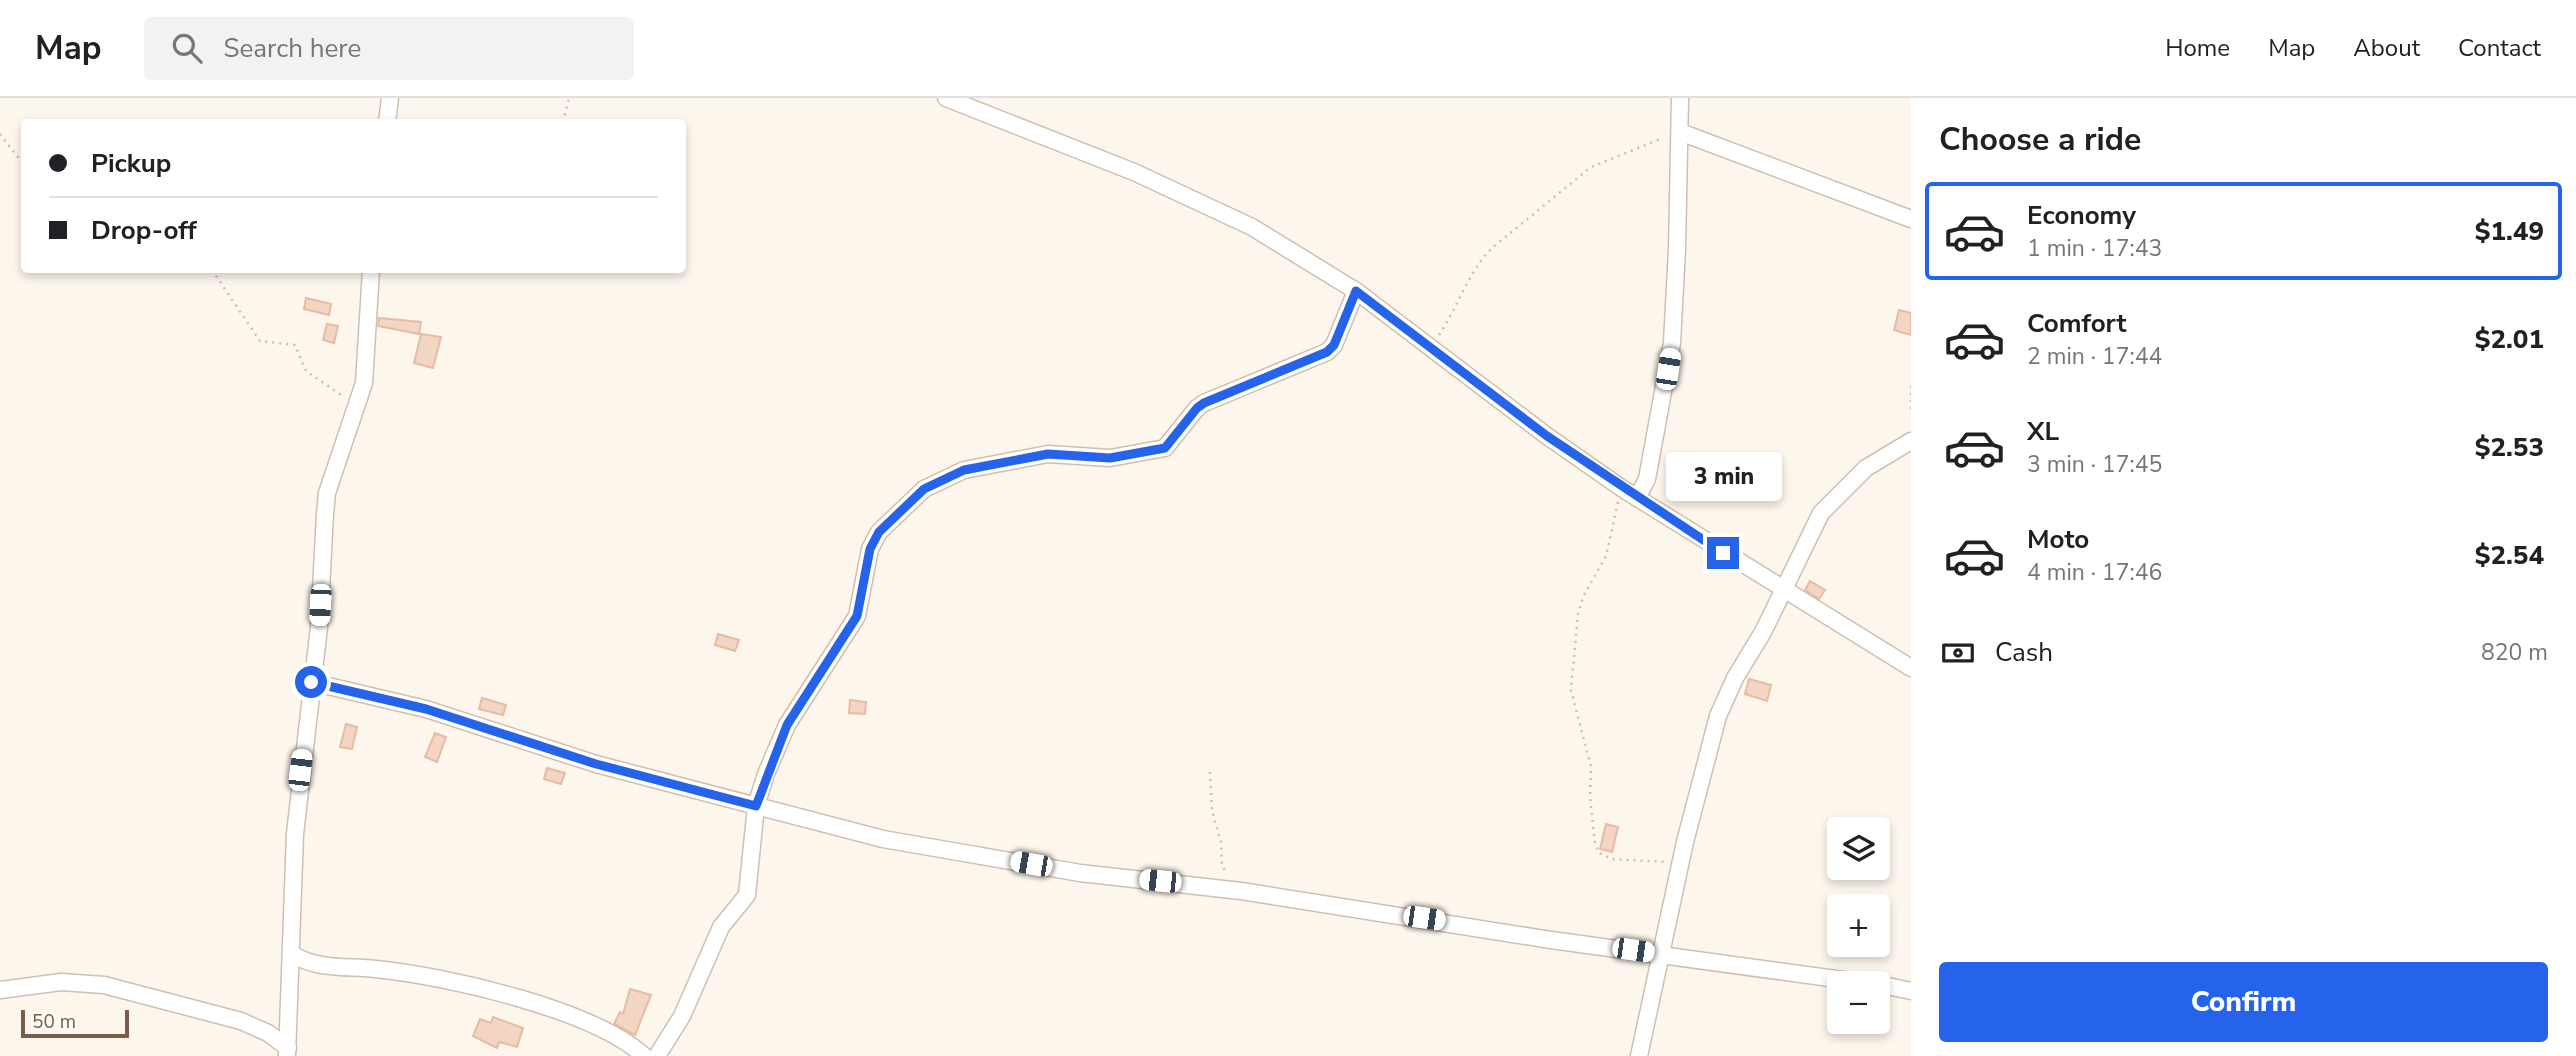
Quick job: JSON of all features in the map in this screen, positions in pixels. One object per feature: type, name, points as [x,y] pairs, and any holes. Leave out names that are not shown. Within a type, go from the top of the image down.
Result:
[{"type":"street","points":[[387,119],[390,98]]},
{"type":"street","points":[[946,98],[1134,172],[1252,227],[1356,291],[1547,436],[1630,493],[1911,668]]},
{"type":"street","points":[[1630,493],[1647,479],[1672,343],[1680,98]]},
{"type":"street","points":[[1680,132],[1911,219]]},
{"type":"street","points":[[288,1052],[295,834],[319,627],[327,493],[358,406],[369,344],[372,273]]},
{"type":"street","points":[[657,1056],[682,1016],[721,927],[747,895],[756,806],[787,725],[857,616],[870,549],[879,532],[924,489],[964,470],[1048,454],[1110,458],[1165,448],[1204,403],[1327,352],[1334,345],[1356,291]]},
{"type":"street","points":[[1639,1056],[1680,864],[1718,716],[1735,678],[1763,632],[1782,588],[1821,513],[1839,491],[1866,468],[1911,441]]},
{"type":"street","points":[[311,682],[426,709],[596,764],[909,844],[1080,873],[1240,890],[1827,977]]},
{"type":"street","points":[[293,954],[320,967],[386,970],[469,985],[508,996],[601,1030],[644,1056]]},
{"type":"street","points":[[0,990],[61,982],[104,985],[241,1021],[268,1033],[288,1052]]},
{"type":"street","points":[[1890,987],[1911,991]]},
{"type":"path","points":[[564,119],[569,98]]},
{"type":"path","points":[[1431,346],[1456,310],[1482,258],[1492,248],[1591,167],[1680,132]]},
{"type":"path","points":[[0,134],[21,161]]},
{"type":"path","points":[[214,273],[260,341],[295,345],[306,371],[358,406]]},
{"type":"path","points":[[1911,386],[1911,411]]},
{"type":"path","points":[[1630,493],[1614,513],[1606,556],[1583,597],[1578,614],[1571,690],[1591,767],[1592,820],[1599,853],[1612,859],[1680,864]]},
{"type":"path","points":[[1210,772],[1212,811],[1221,842],[1222,866],[1240,890]]},
{"type":"building","points":[[306,298],[331,304],[329,315],[304,309]]},
{"type":"building","points":[[1899,310],[1911,313],[1911,335],[1894,330]]},
{"type":"building","points":[[379,318],[421,322],[419,334],[378,326]]},
{"type":"building","points":[[327,324],[338,326],[334,343],[323,340]]},
{"type":"building","points":[[421,334],[441,337],[433,368],[414,363]]},
{"type":"building","points":[[1690,457],[1714,468],[1707,492],[1671,482],[1675,468],[1685,471]]},
{"type":"building","points":[[1810,581],[1825,590],[1819,599],[1805,590]]},
{"type":"building","points":[[718,634],[739,640],[735,651],[715,645]]},
{"type":"building","points":[[1749,679],[1771,685],[1767,701],[1745,694]]},
{"type":"building","points":[[482,698],[506,705],[503,715],[479,709]]},
{"type":"building","points":[[850,700],[866,702],[865,714],[849,713]]},
{"type":"building","points":[[346,724],[357,727],[352,749],[340,747]]},
{"type":"building","points":[[435,733],[446,737],[437,762],[425,757]]},
{"type":"building","points":[[547,768],[565,773],[561,784],[544,779]]},
{"type":"building","points":[[1606,824],[1618,827],[1612,852],[1600,849]]},
{"type":"building","points":[[630,989],[651,995],[635,1035],[614,1024],[620,1012],[623,1014]]},
{"type":"building","points":[[493,1017],[523,1028],[517,1047],[499,1042],[497,1048],[473,1036],[480,1019],[491,1023]]},
{"type":"route","points":[[311,682],[426,709],[596,764],[756,806],[787,725],[820,669],[857,616],[861,604],[864,571],[870,549],[879,532],[924,489],[964,470],[1048,454],[1110,458],[1165,448],[1173,441],[1189,416],[1204,403],[1327,352],[1334,345],[1356,291],[1547,436],[1723,553]]}]
